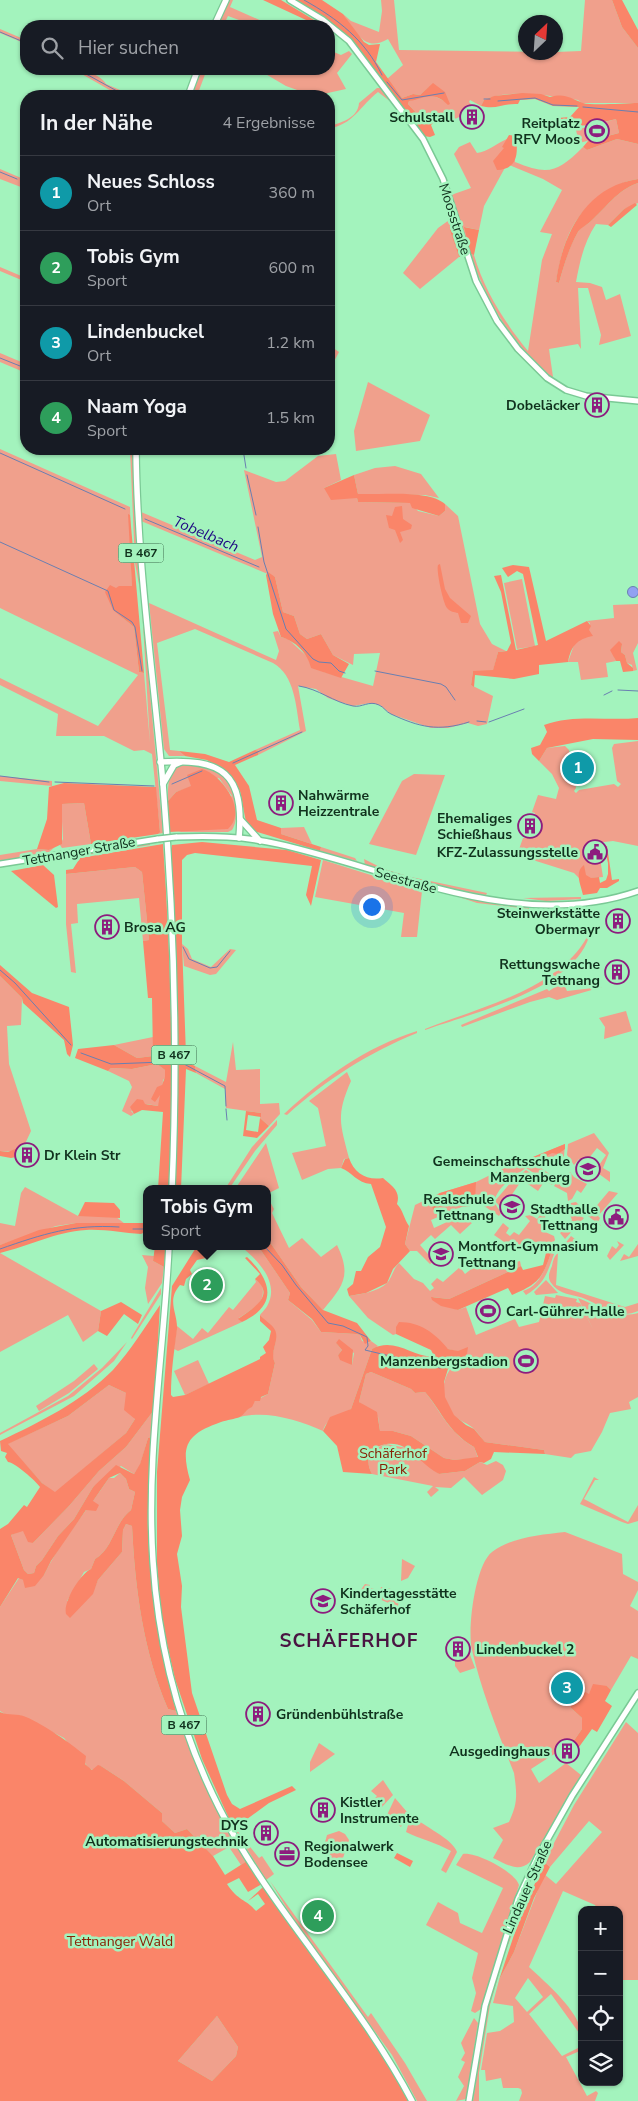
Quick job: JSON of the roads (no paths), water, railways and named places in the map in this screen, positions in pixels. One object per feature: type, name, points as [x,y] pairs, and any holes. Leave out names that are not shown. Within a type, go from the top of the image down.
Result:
[{"type":"main road","points":[[217,20],[226,0]]},
{"type":"main road","name":"Moosstraße","points":[[290,0],[323,20]]},
{"type":"main road","name":"Moosstraße","points":[[335,30],[349,41],[423,138],[443,179],[480,289],[497,321],[521,353],[547,378],[570,392],[586,396],[638,401]]},
{"type":"main road","points":[[190,90],[196,75]]},
{"type":"main road","name":"B 467","points":[[136,455],[141,565],[162,784],[172,967],[174,1090],[172,1185]]},
{"type":"main road","points":[[162,784],[174,765],[183,761]]},
{"type":"main road","points":[[160,762],[207,763],[225,774],[237,791],[240,819],[239,838]]},
{"type":"main road","points":[[240,819],[260,841]]},
{"type":"main road","name":"Seestraße","points":[[176,837],[239,838],[260,841],[314,853],[445,890],[507,902],[581,904],[599,902],[638,891]]},
{"type":"main road","name":"Tettnanger Straße","points":[[0,864],[176,837]]},
{"type":"main road","name":"B 467","points":[[169,1250],[153,1466],[153,1561],[160,1627],[180,1713],[204,1776],[238,1842],[276,1900],[367,2025],[412,2101]]},
{"type":"main road","name":"Lindauer Straße","points":[[469,2101],[485,2006],[518,1899],[536,1860],[572,1796],[638,1693]]},
{"type":"water","points":[[633,586],[639,592],[633,598],[627,592]]},
{"type":"waterway","points":[[304,0],[335,20]]},
{"type":"waterway","points":[[335,20],[359,41],[382,75]]},
{"type":"waterway","points":[[0,32],[20,40]]},
{"type":"waterway","points":[[88,75],[115,90]]},
{"type":"waterway","points":[[387,82],[402,100],[444,93]]},
{"type":"waterway","points":[[498,101],[535,98],[553,105],[577,106]]},
{"type":"waterway","points":[[484,99],[490,99]]},
{"type":"waterway","points":[[583,107],[638,112]]},
{"type":"waterway","points":[[0,172],[17,179]]},
{"type":"waterway","points":[[0,358],[20,366]]},
{"type":"waterway","name":"Tobelbach","points":[[0,453],[125,509]]},
{"type":"waterway","points":[[244,455],[246,468]]},
{"type":"waterway","points":[[247,475],[256,515]]},
{"type":"waterway","name":"Tobelbach","points":[[145,519],[259,567]]},
{"type":"waterway","name":"Tobelbach","points":[[258,527],[264,562],[286,629],[313,659],[319,662],[331,663],[339,671],[345,673]]},
{"type":"waterway","points":[[0,542],[108,591],[114,610],[132,622],[135,627],[142,671]]},
{"type":"waterway","name":"Tobelbach","points":[[375,671],[441,684],[446,687],[455,700]]},
{"type":"waterway","points":[[299,686],[353,706],[375,704],[391,714],[429,727],[448,727],[469,722]]},
{"type":"waterway","name":"Tobelbach","points":[[618,690],[638,691]]},
{"type":"waterway","name":"Tobelbach","points":[[604,695],[612,691]]},
{"type":"waterway","name":"Tobelbach","points":[[489,722],[524,709]]},
{"type":"waterway","name":"Tobelbach","points":[[477,721],[486,722]]},
{"type":"waterway","points":[[233,763],[302,732]]},
{"type":"waterway","points":[[172,784],[202,771]]},
{"type":"waterway","points":[[0,776],[49,782]]},
{"type":"waterway","points":[[55,782],[154,786]]},
{"type":"waterway","points":[[183,947],[189,959],[210,968],[217,967],[230,951]]},
{"type":"waterway","points":[[0,970],[15,983],[71,1045]]},
{"type":"waterway","points":[[81,1053],[111,1064],[163,1062]]},
{"type":"waterway","points":[[184,1064],[225,1086],[226,1106]]},
{"type":"waterway","points":[[226,1109],[227,1120]]},
{"type":"waterway","points":[[0,1249],[58,1231],[102,1226],[119,1227]]},
{"type":"waterway","points":[[133,1229],[143,1229]]},
{"type":"waterway","points":[[268,1250],[328,1323],[343,1326],[367,1337],[368,1346],[365,1350],[440,1368]]},
{"type":"place","name":"Schulstall","points":[[472,117]]},
{"type":"place","name":"Reitplatz RFV Moos","points":[[597,131]]},
{"type":"place","name":"Dobeläcker","points":[[597,405]]},
{"type":"place","name":"Neues Schloss","points":[[578,768]]},
{"type":"place","name":"Nahwärme Heizzentrale","points":[[281,803]]},
{"type":"place","name":"Ehemaliges Schießhaus","points":[[530,826]]},
{"type":"place","name":"KFZ-Zulassungsstelle","points":[[595,852]]},
{"type":"place","name":"Steinwerkstätte Obermayr","points":[[618,921]]},
{"type":"place","name":"Brosa AG","points":[[107,927]]},
{"type":"place","name":"Rettungswache Tettnang","points":[[617,972]]},
{"type":"place","name":"Dr Klein Str","points":[[27,1155]]},
{"type":"place","name":"Gemeinschaftsschule Manzenberg","points":[[588,1169]]},
{"type":"place","name":"Realschule Tettnang","points":[[512,1207]]},
{"type":"place","name":"Stadthalle Tettnang","points":[[616,1217]]},
{"type":"place","name":"Montfort-Gymnasium Tettnang","points":[[441,1254]]},
{"type":"place","name":"Tobis Gym","points":[[207,1285]]},
{"type":"place","name":"Carl-Gührer-Halle","points":[[488,1311]]},
{"type":"place","name":"Manzenbergstadion","points":[[526,1361]]},
{"type":"place","name":"Kindertagesstätte Schäferhof","points":[[323,1601]]},
{"type":"place","name":"Lindenbuckel 2","points":[[458,1649]]},
{"type":"place","name":"Lindenbuckel","points":[[567,1688]]},
{"type":"place","name":"Gründenbühlstraße","points":[[258,1714]]},
{"type":"place","name":"Ausgedinghaus","points":[[567,1751]]},
{"type":"place","name":"Kistler Instrumente","points":[[323,1810]]},
{"type":"place","name":"DYS Automatisierungstechnik","points":[[266,1833]]},
{"type":"place","name":"Regionalwerk Bodensee","points":[[287,1854]]},
{"type":"place","name":"Naam Yoga","points":[[318,1916]]},
{"type":"district","name":"SCHÄFERHOF","points":[[349,1640]]},
{"type":"park label","name":"Schäferhof Park","points":[[393,1462]]},
{"type":"park label","name":"Tettnanger Wald","points":[[120,1941]]}]
